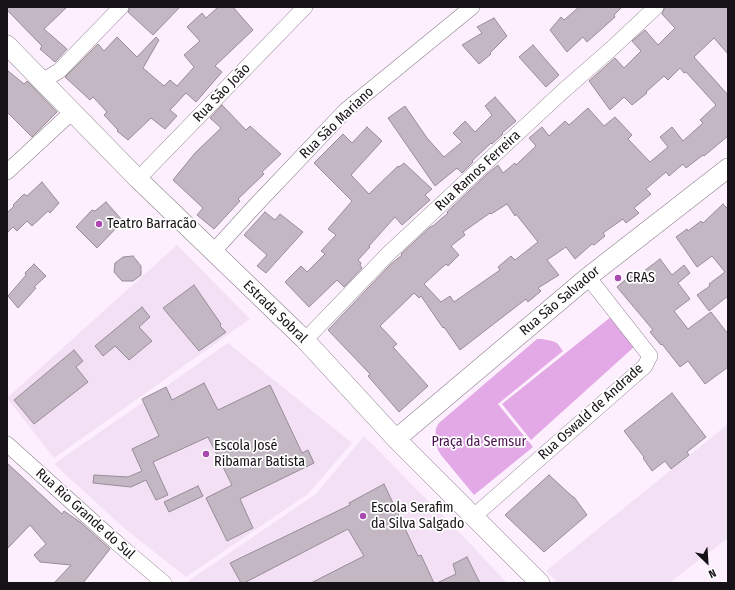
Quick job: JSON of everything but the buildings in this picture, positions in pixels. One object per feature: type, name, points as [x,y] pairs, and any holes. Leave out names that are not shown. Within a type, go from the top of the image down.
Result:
[{"type":"street","points":[[42,81],[59,71],[120,7]]},
{"type":"street","name":"Rua São João","points":[[138,179],[305,7]]},
{"type":"street","name":"Rua São Mariano","points":[[213,252],[252,208],[346,110],[472,7]]},
{"type":"street","name":"Rua Ramos Ferreira","points":[[305,340],[389,253],[656,7]]},
{"type":"street","name":"Estrada Sobral","points":[[7,45],[138,179],[305,340],[396,439],[540,583]]},
{"type":"street","points":[[7,172],[72,112]]},
{"type":"street","name":"Rua São Salvador","points":[[396,439],[588,277],[728,168]]},
{"type":"street","name":"Rua Oswald de Andrade","points":[[473,517],[645,366],[650,356],[588,277]]},
{"type":"street","name":"Rua Rio Grande do Sul","points":[[7,444],[117,543],[164,583]]},
{"type":"shaded area","points":[[177,245],[250,319],[54,458],[7,398]]},
{"type":"shaded area","name":"Escola José Ribamar Batista","points":[[228,343],[352,443],[308,494],[186,577],[124,528],[54,464]]},
{"type":"shaded area","points":[[728,424],[728,538],[669,583],[558,583],[546,571]]},
{"type":"shaded area","name":"Escola Serafim da Silva Salgado","points":[[364,436],[465,538],[507,583],[190,583],[188,581],[316,494]]},
{"type":"green space","points":[[612,316],[634,347],[531,440],[502,404]]},
{"type":"green space","name":"Praça da Semsur","points":[[537,339],[557,343],[563,351],[498,404],[533,447],[474,495],[438,450],[435,439],[436,428],[439,423]]},
{"type":"place","name":"Teatro Barracão","points":[[99,224]]},
{"type":"place","name":"CRAS","points":[[618,278]]},
{"type":"place","name":"Escola José Ribamar Batista","points":[[206,454]]},
{"type":"place","name":"Escola Serafim da Silva Salgado","points":[[363,516]]}]
